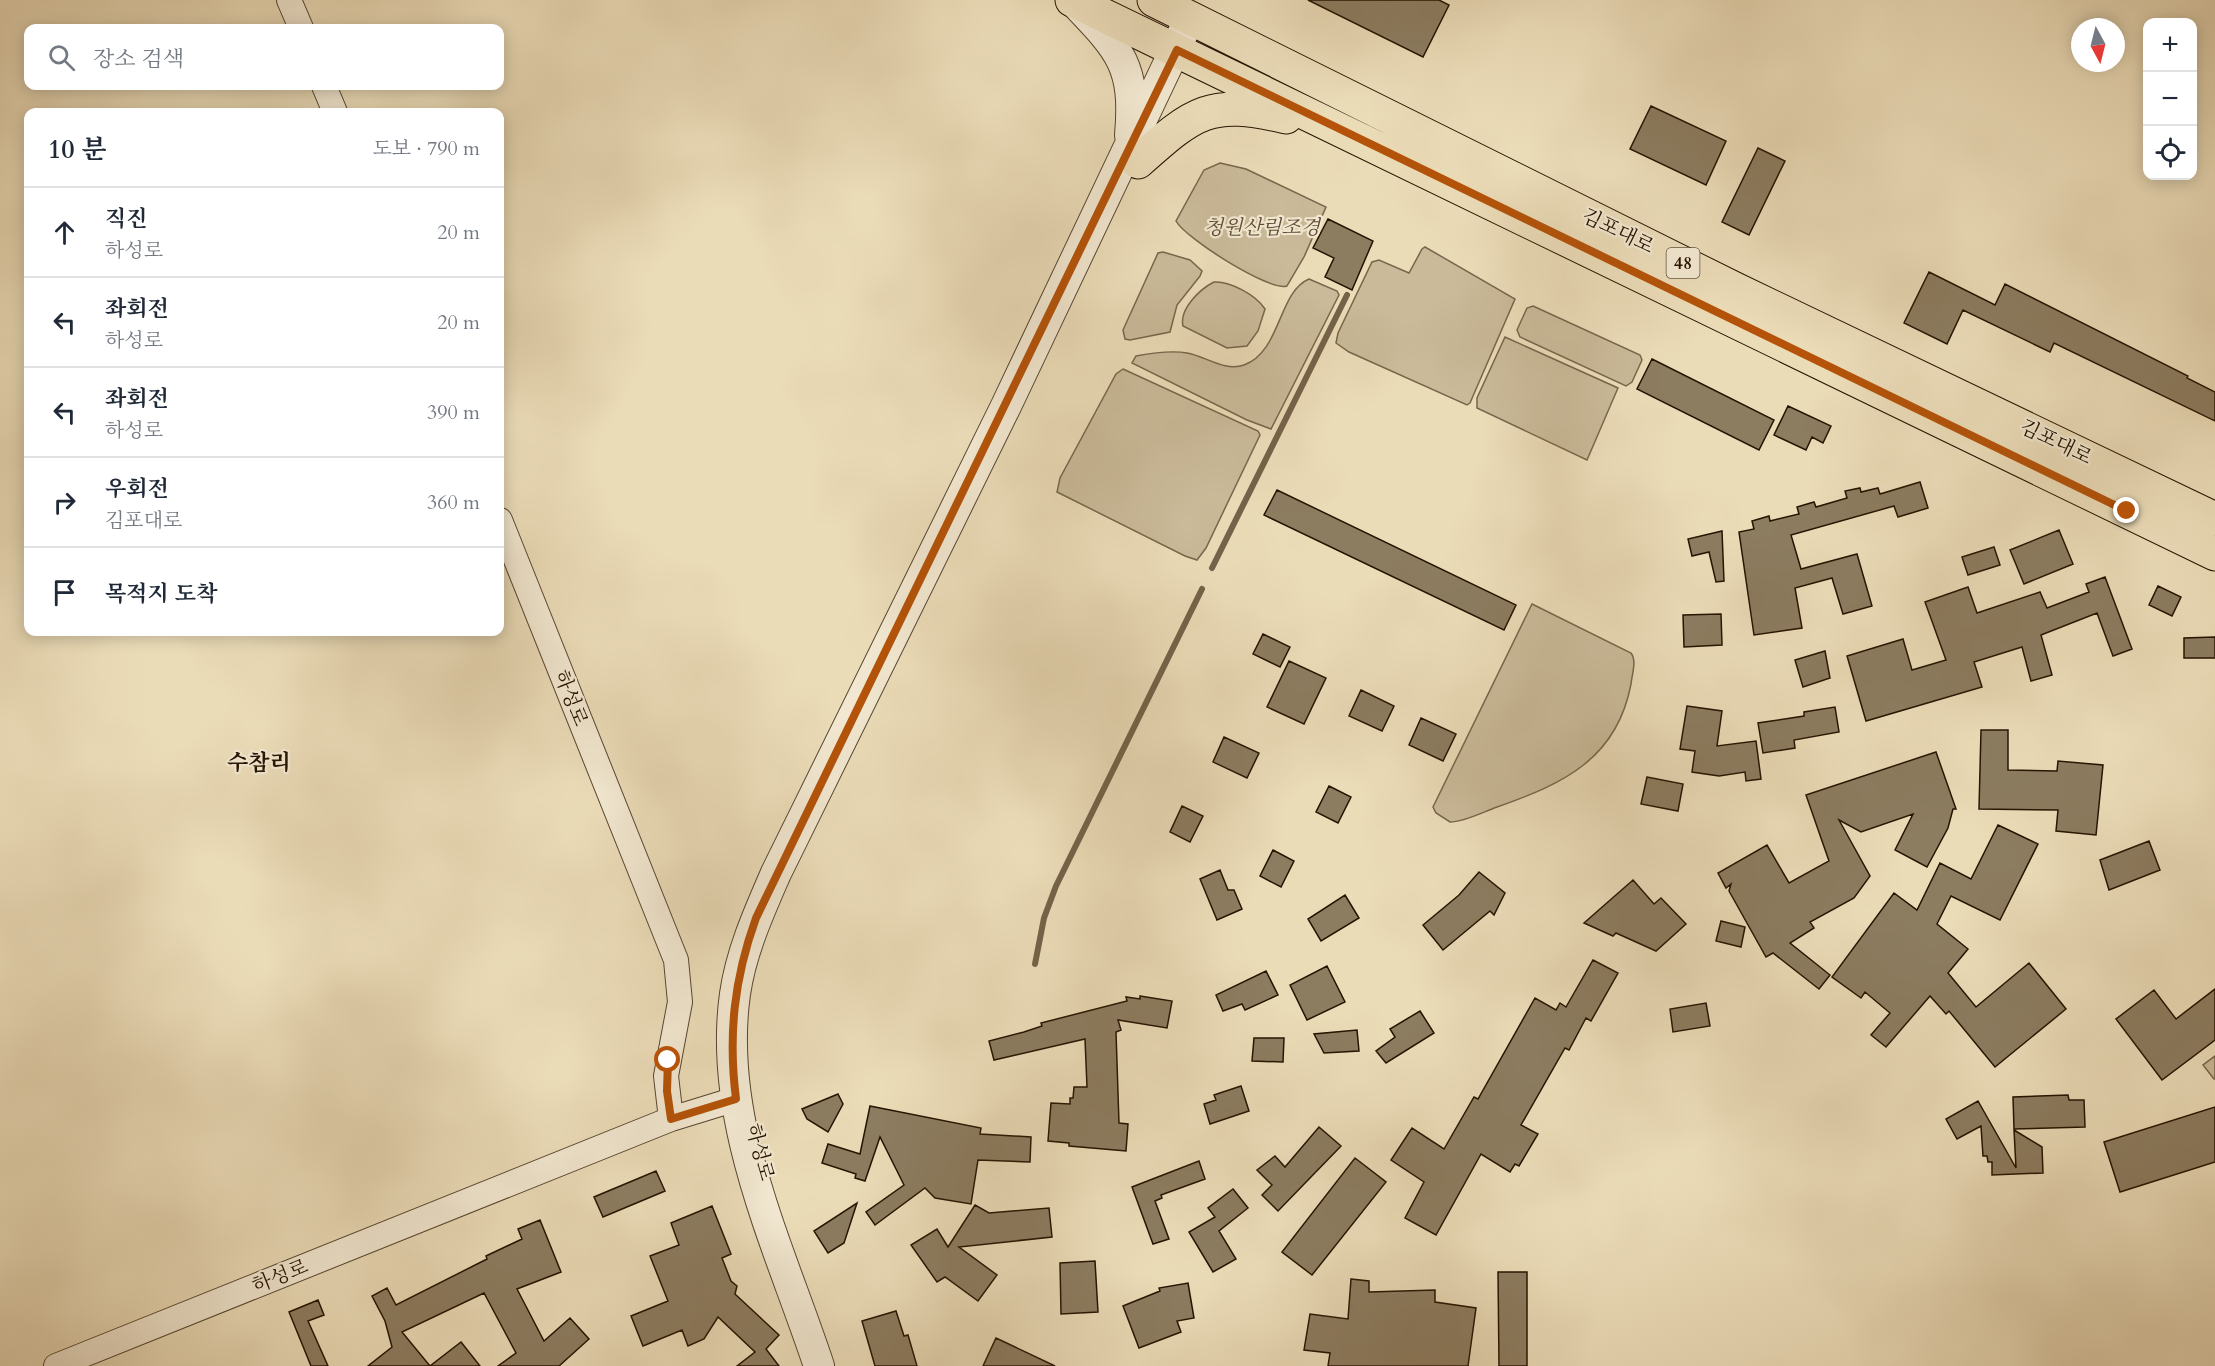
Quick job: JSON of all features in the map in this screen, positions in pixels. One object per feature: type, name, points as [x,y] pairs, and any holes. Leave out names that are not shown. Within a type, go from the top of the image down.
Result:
[{"type":"main road","name":"김포대로","points":[[1072,0],[2215,554]]},
{"type":"main road","name":"김포대로","points":[[1154,0],[1735,289],[2215,519]]},
{"type":"main road","points":[[1133,156],[1184,124],[1222,108],[1248,108],[1334,128]]},
{"type":"street","points":[[290,0],[299,24]]},
{"type":"street","points":[[1072,0],[1112,42],[1128,72],[1133,103],[1133,156]]},
{"type":"street","name":"하성로","points":[[819,1366],[759,1189],[736,1099],[731,1049],[732,1016],[740,968],[756,918],[1198,22]]},
{"type":"street","points":[[326,90],[333,108]]},
{"type":"street","name":"하성로","points":[[830,1366],[782,1229],[746,1099],[742,1023],[752,970],[764,931],[789,874],[1040,369],[1133,156]]},
{"type":"street","name":"하성로","points":[[504,530],[676,960],[680,1002],[666,1076],[671,1119]]},
{"type":"street","name":"하성로","points":[[56,1366],[671,1119],[736,1099]]},
{"type":"green space","name":"청원산림조경","points":[[1220,163],[1246,169],[1326,207],[1304,257],[1287,286],[1278,286],[1264,281],[1228,262],[1195,239],[1176,221],[1204,170]]},
{"type":"green space","points":[[1425,247],[1515,299],[1470,403],[1467,405],[1349,352],[1336,343],[1338,333],[1372,262],[1379,260],[1409,273]]},
{"type":"green space","name":"청원산림조경","points":[[1163,252],[1190,260],[1202,271],[1200,276],[1177,305],[1170,332],[1125,339],[1123,330],[1158,253]]},
{"type":"green space","name":"청원산림조경","points":[[1309,279],[1337,291],[1339,295],[1271,429],[1247,420],[1132,363],[1136,356],[1175,352],[1187,353],[1230,366],[1244,365],[1256,358],[1265,348],[1291,296]]},
{"type":"green space","name":"청원산림조경","points":[[1214,282],[1242,290],[1265,309],[1258,331],[1247,346],[1227,348],[1183,326],[1187,306],[1203,289]]},
{"type":"green space","points":[[1533,306],[1640,355],[1642,360],[1632,382],[1626,386],[1520,337],[1517,330],[1527,308]]},
{"type":"green space","points":[[1505,337],[1618,388],[1587,460],[1477,408],[1477,398]]},
{"type":"green space","points":[[1123,369],[1258,431],[1260,435],[1206,548],[1197,560],[1057,492],[1060,478],[1116,374]]},
{"type":"green space","points":[[1532,604],[1631,653],[1634,668],[1624,710],[1613,732],[1600,750],[1565,778],[1544,789],[1467,819],[1450,822],[1436,813],[1433,807]]},
{"type":"green space","points":[[2215,1056],[2215,1079],[2214,1079],[2203,1065]]},
{"type":"building","points":[[1308,0],[1439,0],[1449,5],[1423,57]]},
{"type":"building","points":[[1651,106],[1726,141],[1706,185],[1630,149]]},
{"type":"building","points":[[1758,148],[1785,161],[1749,235],[1722,222]]},
{"type":"building","points":[[1328,219],[1373,241],[1352,290],[1325,277],[1334,258],[1313,248]]},
{"type":"building","points":[[1929,272],[1995,305],[2005,284],[2188,376],[2187,378],[2215,392],[2215,421],[2054,343],[2050,352],[1963,310],[1947,344],[1904,323]]},
{"type":"building","points":[[1652,359],[1774,420],[1759,450],[1637,389]]},
{"type":"building","points":[[1788,406],[1831,426],[1823,443],[1812,437],[1806,450],[1774,435]]},
{"type":"building","points":[[1920,482],[1928,508],[1898,517],[1894,506],[1791,535],[1801,569],[1857,554],[1872,606],[1843,614],[1832,578],[1795,588],[1802,628],[1754,635],[1739,532],[1754,529],[1752,521],[1769,516],[1770,521],[1799,514],[1797,507],[1814,502],[1816,507],[1847,498],[1845,491],[1860,488],[1861,492],[1878,488],[1880,494]]},
{"type":"building","points":[[1277,490],[1516,605],[1504,630],[1264,515]]},
{"type":"building","points":[[2059,530],[2073,564],[2024,584],[2010,550]]},
{"type":"building","points":[[1722,531],[1724,581],[1716,582],[1709,552],[1692,556],[1688,539]]},
{"type":"building","points":[[1994,547],[2000,565],[1968,575],[1962,557]]},
{"type":"building","points":[[2105,577],[2132,649],[2113,656],[2097,613],[2041,635],[2052,675],[2031,681],[2022,647],[1974,662],[1982,687],[1866,721],[1847,656],[1903,639],[1912,670],[1946,660],[1925,602],[1968,587],[1977,613],[2040,592],[2047,608],[2089,592],[2086,584]]},
{"type":"building","points":[[2158,586],[2181,597],[2172,616],[2149,605]]},
{"type":"building","points":[[1721,614],[1722,645],[1684,647],[1683,615]]},
{"type":"building","points":[[1263,634],[1290,647],[1280,667],[1253,654]]},
{"type":"building","points":[[2215,637],[2215,658],[2184,658],[2184,638]]},
{"type":"building","points":[[1825,651],[1830,678],[1803,687],[1795,660]]},
{"type":"building","points":[[1289,661],[1326,678],[1304,724],[1267,707]]},
{"type":"building","points":[[1361,690],[1394,706],[1382,731],[1349,716]]},
{"type":"building","points":[[1687,706],[1722,711],[1717,746],[1756,741],[1761,779],[1746,781],[1745,772],[1719,776],[1692,772],[1695,751],[1680,749]]},
{"type":"building","points":[[1835,707],[1839,732],[1794,740],[1795,748],[1763,753],[1758,723],[1804,716],[1804,712]]},
{"type":"building","points":[[1421,718],[1456,734],[1443,761],[1409,745]]},
{"type":"building","points":[[1981,730],[2008,730],[2008,770],[2057,771],[2058,761],[2103,765],[2096,835],[2056,831],[2058,810],[1979,809]]},
{"type":"building","points":[[1224,737],[1259,753],[1247,778],[1213,762]]},
{"type":"building","points":[[1936,752],[1956,809],[1953,809],[1948,828],[1927,867],[1895,850],[1913,814],[1861,832],[1839,820],[1870,876],[1854,898],[1810,922],[1814,928],[1790,943],[1830,975],[1819,989],[1773,953],[1766,957],[1729,891],[1731,884],[1726,888],[1718,873],[1767,845],[1789,883],[1829,861],[1806,795]]},
{"type":"building","points":[[1647,777],[1683,784],[1678,811],[1641,804]]},
{"type":"building","points":[[1329,786],[1351,797],[1338,823],[1316,812]]},
{"type":"building","points":[[1182,806],[1203,816],[1190,842],[1170,832]]},
{"type":"building","points":[[1998,825],[2038,844],[2000,920],[1951,896],[1937,924],[1968,949],[1948,973],[1976,1007],[2029,963],[2066,1009],[1995,1067],[1949,1011],[1946,1014],[1930,996],[1886,1047],[1871,1035],[1890,1013],[1865,992],[1861,998],[1832,977],[1894,893],[1917,910],[1940,863],[1971,879]]},
{"type":"building","points":[[2149,841],[2160,870],[2109,890],[2100,860]]},
{"type":"building","points":[[1273,850],[1294,861],[1281,887],[1260,876]]},
{"type":"building","points":[[1220,870],[1228,890],[1234,890],[1242,909],[1217,920],[1200,879]]},
{"type":"building","points":[[1479,872],[1505,893],[1494,915],[1490,911],[1443,950],[1423,925],[1459,895]]},
{"type":"building","points":[[1633,880],[1654,904],[1661,898],[1686,924],[1656,951],[1616,933],[1613,936],[1584,923]]},
{"type":"building","points":[[1345,895],[1359,918],[1321,941],[1308,919]]},
{"type":"building","points":[[1721,921],[1745,927],[1741,947],[1716,941]]},
{"type":"building","points":[[1593,960],[1618,973],[1591,1021],[1586,1018],[1569,1050],[1565,1048],[1521,1125],[1538,1134],[1519,1166],[1515,1164],[1510,1172],[1481,1154],[1436,1235],[1405,1218],[1424,1182],[1391,1160],[1412,1128],[1444,1149],[1474,1097],[1478,1099],[1535,998],[1556,1010],[1560,1003],[1566,1007]]},
{"type":"building","points":[[1327,966],[1345,1002],[1307,1020],[1290,985]]},
{"type":"building","points":[[1266,971],[1278,995],[1245,1010],[1242,1004],[1223,1011],[1216,995]]},
{"type":"building","points":[[2215,989],[2215,1040],[2162,1080],[2116,1019],[2154,990],[2176,1019]]},
{"type":"building","points":[[1140,996],[1172,1001],[1167,1028],[1118,1020],[1121,1030],[1116,1032],[1119,1123],[1128,1124],[1126,1151],[1069,1146],[1069,1143],[1048,1141],[1051,1103],[1070,1104],[1074,1087],[1087,1087],[1085,1039],[994,1060],[989,1041],[1042,1026],[1041,1023],[1127,1001],[1126,997],[1140,999]]},
{"type":"building","points":[[1706,1003],[1710,1026],[1673,1032],[1670,1009]]},
{"type":"building","points":[[1420,1011],[1434,1033],[1386,1063],[1376,1051],[1395,1037],[1390,1029]]},
{"type":"building","points":[[1357,1030],[1359,1051],[1324,1053],[1314,1034]]},
{"type":"building","points":[[1254,1038],[1284,1038],[1283,1062],[1252,1061]]},
{"type":"building","points":[[1241,1086],[1249,1111],[1210,1124],[1204,1104],[1216,1100],[1214,1095]]},
{"type":"building","points":[[838,1094],[843,1104],[828,1132],[807,1119],[802,1109]]},
{"type":"building","points":[[2068,1095],[2069,1100],[2084,1100],[2085,1127],[2014,1129],[2013,1097]]},
{"type":"building","points":[[1978,1101],[2016,1168],[2014,1130],[2042,1147],[2043,1173],[1992,1175],[1992,1162],[1988,1162],[1987,1156],[1983,1156],[1981,1126],[1957,1139],[1946,1119]]},
{"type":"building","points":[[870,1106],[981,1128],[980,1134],[1031,1137],[1030,1162],[978,1160],[971,1204],[935,1198],[925,1188],[875,1225],[866,1212],[904,1185],[880,1137],[865,1181],[855,1178],[856,1174],[822,1163],[828,1144],[860,1154]]},
{"type":"building","points":[[2215,1107],[2215,1162],[2120,1192],[2104,1142]]},
{"type":"building","points":[[1319,1127],[1341,1146],[1278,1211],[1262,1195],[1272,1185],[1257,1170],[1275,1156],[1285,1167]]},
{"type":"building","points":[[1355,1158],[1386,1182],[1312,1275],[1282,1252]]},
{"type":"building","points":[[1199,1161],[1205,1179],[1161,1195],[1162,1198],[1155,1201],[1169,1239],[1153,1244],[1132,1187]]},
{"type":"building","points":[[656,1171],[665,1191],[603,1217],[594,1197]]},
{"type":"building","points":[[1233,1189],[1248,1208],[1219,1231],[1236,1259],[1213,1272],[1189,1232],[1215,1217],[1208,1208]]},
{"type":"building","points":[[857,1203],[844,1243],[828,1253],[814,1231]]},
{"type":"building","points":[[975,1205],[989,1213],[1049,1208],[1052,1237],[959,1247],[997,1275],[978,1301],[945,1277],[937,1282],[911,1245],[937,1229],[948,1247]]},
{"type":"building","points":[[712,1206],[731,1254],[722,1258],[731,1281],[737,1286],[735,1294],[779,1335],[766,1349],[779,1366],[737,1366],[755,1352],[718,1317],[704,1339],[688,1346],[682,1330],[643,1346],[631,1316],[668,1301],[650,1256],[679,1245],[671,1223]]},
{"type":"building","points":[[540,1220],[561,1272],[517,1289],[544,1341],[570,1318],[589,1339],[559,1366],[498,1366],[516,1353],[484,1293],[402,1332],[430,1366],[368,1366],[392,1347],[385,1321],[372,1296],[387,1288],[396,1305],[522,1239],[518,1229]]},
{"type":"building","points":[[1095,1261],[1098,1312],[1061,1314],[1060,1263]]},
{"type":"building","points":[[1498,1272],[1527,1272],[1527,1366],[1499,1366]]},
{"type":"building","points":[[1351,1279],[1369,1281],[1369,1292],[1435,1290],[1435,1302],[1476,1308],[1468,1366],[1328,1366],[1330,1353],[1304,1350],[1310,1314],[1348,1319]]},
{"type":"building","points":[[1188,1283],[1194,1318],[1177,1321],[1181,1332],[1139,1348],[1123,1306],[1160,1291],[1159,1288]]},
{"type":"building","points":[[318,1300],[324,1315],[308,1321],[328,1366],[311,1366],[289,1312]]},
{"type":"building","points":[[896,1311],[904,1336],[908,1335],[917,1366],[875,1366],[862,1321]]},
{"type":"building","points":[[996,1338],[1055,1366],[983,1366]]},
{"type":"building","points":[[461,1342],[480,1366],[430,1366]]},
{"type":"waterway","points":[[1212,568],[1347,295]]},
{"type":"waterway","points":[[1035,964],[1044,918],[1056,886],[1202,589]]},
{"type":"district","name":"수참리","points":[[259,763]]},
{"type":"route","points":[[668,1060],[666,1076],[671,1119],[710,1105],[736,1099],[731,1049],[732,1016],[740,968],[756,918],[1177,50],[2127,511]]}]
